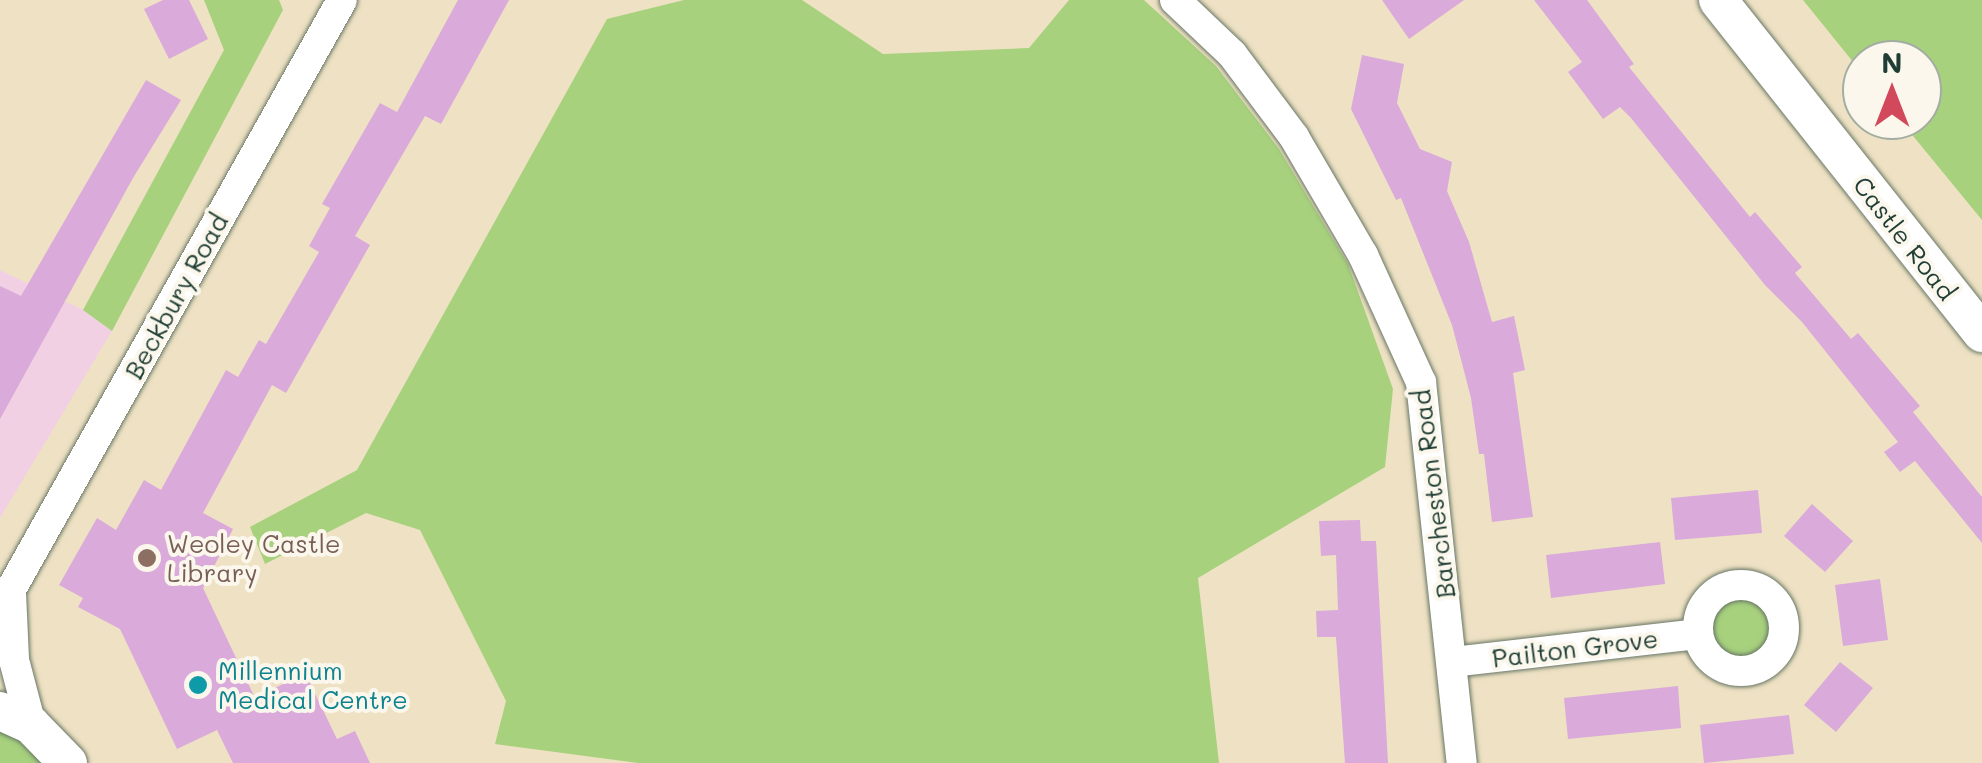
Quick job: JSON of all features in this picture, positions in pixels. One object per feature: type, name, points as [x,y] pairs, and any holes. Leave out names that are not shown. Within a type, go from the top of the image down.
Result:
[{"type":"street","name":"Beckbury Road","points":[[15,718],[14,660],[6,601],[342,0]]},
{"type":"street","name":"Barcheston Road","points":[[1175,0],[1232,54],[1294,137],[1363,255],[1421,382],[1462,763]]},
{"type":"street","name":"Castle Road","points":[[1718,0],[1982,333]]},
{"type":"street","name":"Pailton Grove","points":[[1452,662],[1698,634]]},
{"type":"street","points":[[15,718],[68,763]]},
{"type":"shaded area","points":[[0,270],[83,310],[112,331],[0,518]]},
{"type":"green space","points":[[204,0],[279,0],[283,10],[112,331],[83,310],[224,50]]},
{"type":"green space","points":[[684,0],[802,0],[883,54],[1029,48],[1069,0],[1144,0],[1216,66],[1279,149],[1348,264],[1393,389],[1385,467],[1198,578],[1219,763],[638,763],[495,744],[506,701],[420,530],[366,513],[265,564],[250,527],[357,470],[607,19]]},
{"type":"green space","points":[[1803,0],[1982,0],[1982,220],[1916,140],[1942,140],[1942,40],[1842,40],[1842,48]]},
{"type":"green space","points":[[1739,589],[1765,600],[1776,626],[1765,652],[1739,663],[1713,652],[1702,626],[1713,600]]},
{"type":"green space","points":[[0,722],[60,763],[0,763]]},
{"type":"building","points":[[163,0],[189,0],[208,39],[169,59],[144,9]]},
{"type":"building","points":[[458,0],[509,0],[441,124],[425,116],[355,236],[370,245],[286,393],[272,385],[203,513],[233,529],[203,588],[255,698],[305,673],[337,739],[355,731],[370,763],[233,763],[217,730],[177,749],[120,629],[78,607],[83,598],[59,585],[97,518],[116,530],[144,480],[161,490],[226,370],[238,377],[259,340],[266,344],[319,252],[309,246],[330,208],[322,204],[380,103],[397,112]]},
{"type":"building","points":[[1382,0],[1464,0],[1409,39]]},
{"type":"building","points":[[1534,0],[1587,0],[1634,64],[1629,67],[1750,217],[1755,212],[1802,267],[1795,273],[1851,339],[1858,333],[1920,406],[1913,412],[1982,497],[1982,543],[1915,461],[1900,472],[1884,452],[1898,442],[1631,118],[1620,107],[1603,119],[1568,72],[1582,62]]},
{"type":"building","points":[[1362,55],[1404,64],[1397,103],[1420,149],[1452,162],[1447,191],[1469,242],[1492,322],[1514,316],[1525,370],[1513,373],[1533,517],[1492,522],[1484,454],[1479,454],[1471,398],[1452,325],[1401,198],[1396,200],[1351,109]]},
{"type":"building","points":[[146,80],[181,100],[133,178],[0,419],[0,286],[21,296]]},
{"type":"building","points":[[1758,490],[1762,533],[1675,540],[1671,498]]},
{"type":"building","points":[[1812,504],[1853,541],[1825,572],[1784,536]]},
{"type":"building","points":[[1360,520],[1361,541],[1376,541],[1388,763],[1345,763],[1336,637],[1317,637],[1316,611],[1338,610],[1336,555],[1321,556],[1319,521]]},
{"type":"building","points":[[1660,542],[1665,584],[1551,598],[1546,555]]},
{"type":"building","points":[[1880,579],[1888,640],[1843,646],[1835,585]]},
{"type":"building","points":[[1840,662],[1873,688],[1836,732],[1804,705]]},
{"type":"building","points":[[1678,686],[1681,728],[1568,739],[1564,698]]},
{"type":"building","points":[[1789,715],[1794,754],[1704,763],[1700,725]]},
{"type":"place","name":"Weoley Castle Library","points":[[147,558]]},
{"type":"place","name":"Millennium Medical Centre","points":[[198,685]]}]
